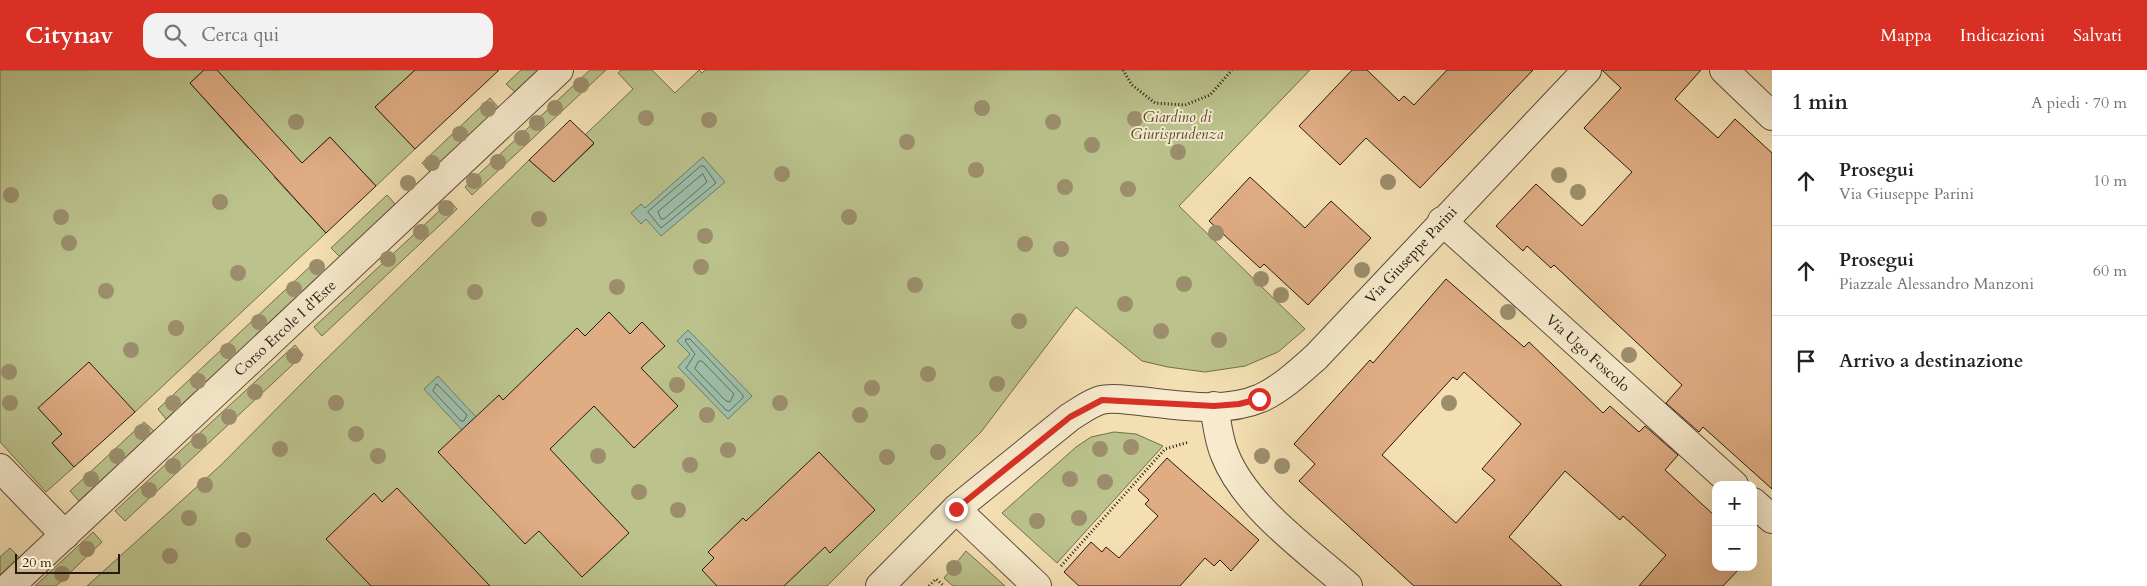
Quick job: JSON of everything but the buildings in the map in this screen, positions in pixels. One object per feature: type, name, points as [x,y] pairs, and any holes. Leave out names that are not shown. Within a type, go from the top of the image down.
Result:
[{"type":"street","name":"Corso Ercole I d'Este","points":[[10,586],[559,70]]},
{"type":"street","name":"Via Giuseppe Parini","points":[[880,586],[956,509],[1070,417],[1091,404],[1102,400],[1115,399],[1174,405],[1214,406],[1239,404],[1259,399],[1282,386],[1316,357],[1442,221],[1587,70]]},
{"type":"street","points":[[1724,70],[1772,116]]},
{"type":"street","name":"Via Ugo Foscolo","points":[[1442,221],[1730,481]]},
{"type":"street","points":[[1214,406],[1218,434],[1225,456],[1249,498],[1348,586]]},
{"type":"street","points":[[0,468],[65,535]]},
{"type":"street","points":[[1757,506],[1772,519]]},
{"type":"street","points":[[956,509],[1046,579]]},
{"type":"path","points":[[1123,70],[1132,85],[1155,103],[1185,104],[1210,95],[1232,70]]},
{"type":"path","points":[[1046,579],[1165,449],[1218,434]]},
{"type":"path","points":[[929,586],[936,579],[944,586]]},
{"type":"green space","points":[[0,70],[204,70],[190,83],[248,148],[269,129],[217,70],[415,70],[375,107],[415,149],[376,186],[330,137],[302,163],[295,156],[274,177],[326,233],[135,412],[39,409],[62,434],[52,443],[74,467],[46,492],[0,442]]},
{"type":"green space","points":[[521,70],[538,70],[515,92],[506,84]]},
{"type":"green space","points":[[590,70],[606,70],[472,195],[465,187]]},
{"type":"green space","name":"Giardino di Giurisprudenza","points":[[621,70],[652,70],[675,93],[699,70],[702,73],[705,70],[1310,70],[1179,206],[1305,329],[1278,352],[1245,366],[1205,372],[1142,361],[1076,307],[981,432],[827,586],[87,586],[221,465],[529,160],[554,182],[594,144],[585,135],[633,89],[618,73]]},
{"type":"green space","points":[[490,98],[499,108],[430,172],[422,163]]},
{"type":"green space","points":[[387,195],[396,205],[340,257],[331,248]]},
{"type":"green space","points":[[450,201],[457,209],[322,336],[314,327]]},
{"type":"green space","points":[[315,262],[324,272],[166,419],[158,409]]},
{"type":"green space","points":[[295,345],[303,355],[125,521],[115,511]]},
{"type":"green space","points":[[144,422],[154,431],[79,501],[70,491]]},
{"type":"green space","points":[[1114,432],[1136,434],[1163,446],[1057,563],[1002,513],[1076,447],[1091,437]]},
{"type":"green space","points":[[93,532],[102,542],[56,586],[35,586]]},
{"type":"green space","points":[[10,548],[19,557],[0,575],[0,557]]},
{"type":"green space","points":[[966,551],[1005,586],[953,586],[944,578]]},
{"type":"water","points":[[703,157],[725,182],[661,236],[646,219],[641,224],[631,213],[641,204],[645,208]]},
{"type":"water","points":[[688,330],[752,396],[728,419],[678,367],[690,354],[677,341]]},
{"type":"water","points":[[438,376],[476,417],[462,430],[424,389]]},
{"type":"route","points":[[956,509],[1070,417],[1091,404],[1102,400],[1115,399],[1174,405],[1214,406],[1239,404],[1259,399]]}]
